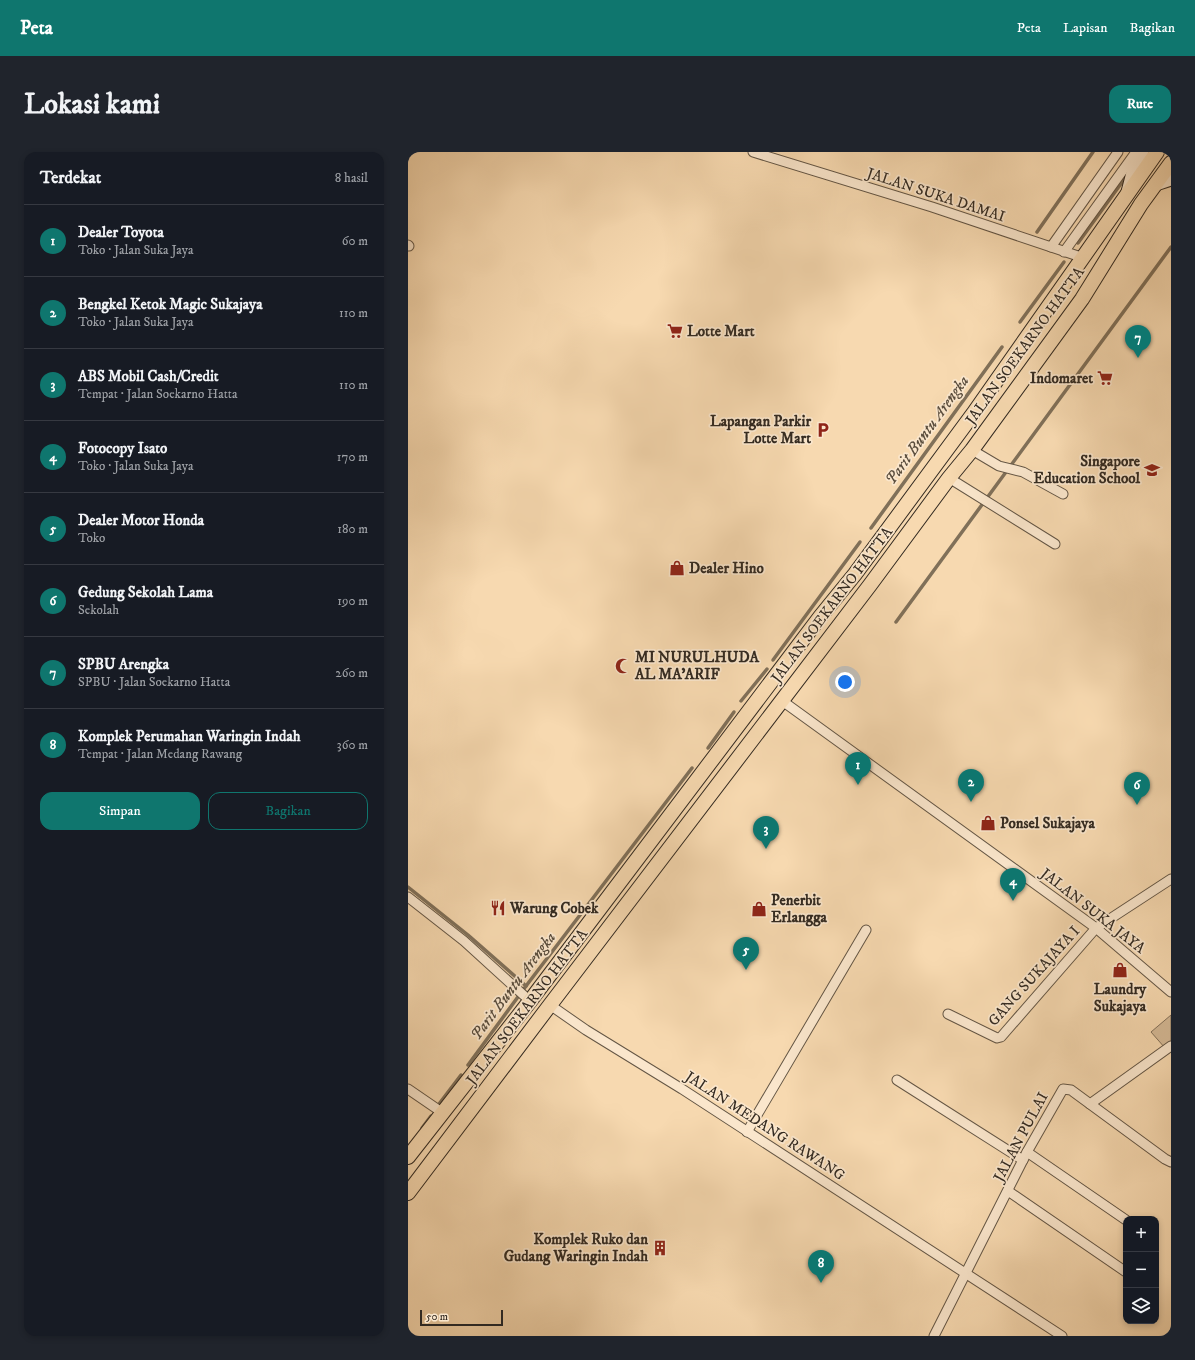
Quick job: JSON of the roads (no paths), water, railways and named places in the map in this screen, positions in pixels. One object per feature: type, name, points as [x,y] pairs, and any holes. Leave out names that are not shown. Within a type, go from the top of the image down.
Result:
[{"type":"main road","name":"JALAN SOEKARNO HATTA","points":[[408,1158],[747,712],[855,574],[973,414],[1157,152]]},
{"type":"main road","name":"JALAN SOEKARNO HATTA","points":[[408,1193],[781,700],[870,585],[949,478],[972,450],[1082,299],[1141,204],[1171,163]]},
{"type":"main road","points":[[855,574],[870,585]]},
{"type":"street","name":"JALAN SUKA DAMAI","points":[[753,152],[932,207],[1084,258]]},
{"type":"street","points":[[1051,248],[1118,152]]},
{"type":"street","points":[[1064,252],[1136,152]]},
{"type":"street","points":[[1126,196],[1134,168],[1142,152]]},
{"type":"street","points":[[1156,184],[1171,179]]},
{"type":"street","points":[[972,450],[998,466],[1023,472],[1063,494]]},
{"type":"street","points":[[949,478],[1055,544]]},
{"type":"street","name":"JALAN SUKA JAYA","points":[[781,700],[1096,928],[1171,992]]},
{"type":"street","points":[[1096,928],[1171,879]]},
{"type":"street","points":[[408,897],[464,941],[528,1000]]},
{"type":"street","name":"GANG SUKAJAYA I","points":[[948,1014],[997,1038],[1001,1037],[1096,928]]},
{"type":"street","points":[[747,1132],[866,930]]},
{"type":"street","name":"JALAN MEDANG RAWANG","points":[[550,1005],[586,1030],[682,1089],[1062,1336]]},
{"type":"street","points":[[1090,1104],[1171,1046]]},
{"type":"street","points":[[897,1080],[1025,1156],[1123,1218]]},
{"type":"street","points":[[408,1089],[443,1113]]},
{"type":"street","name":"JALAN PULAI","points":[[938,1335],[965,1273],[1025,1156],[1063,1089],[1071,1090],[1171,1162]]},
{"type":"street","points":[[1008,1191],[1123,1270]]},
{"type":"waterway","points":[[1037,232],[1093,152]]},
{"type":"waterway","name":"Parit Buntu Arengka","points":[[1078,243],[1128,174]]},
{"type":"waterway","points":[[896,622],[1171,247]]},
{"type":"waterway","name":"Parit Buntu Arengka","points":[[1020,322],[1064,262]]},
{"type":"waterway","name":"Parit Buntu Arengka","points":[[871,528],[1002,347]]},
{"type":"waterway","name":"Parit Buntu Arengka","points":[[773,660],[860,542]]},
{"type":"waterway","name":"Parit Buntu Arengka","points":[[741,701],[767,669]]},
{"type":"waterway","name":"Parit Buntu Arengka","points":[[708,748],[734,712]]},
{"type":"waterway","name":"Parit Buntu Arengka","points":[[468,1065],[526,986],[692,768]]},
{"type":"waterway","points":[[408,887],[468,935],[526,986]]},
{"type":"waterway","name":"Parit Buntu Arengka","points":[[439,1104],[461,1075]]},
{"type":"waterway","name":"Parit Buntu Arengka","points":[[422,1128],[431,1116]]},
{"type":"place","name":"Lotte Mart","points":[[675,331]]},
{"type":"place","name":"SPBU Arengka","points":[[1138,358]]},
{"type":"place","name":"Indomaret","points":[[1105,378]]},
{"type":"place","name":"Lapangan Parkir Lotte Mart","points":[[823,430]]},
{"type":"place","name":"Singapore Education School","points":[[1152,470]]},
{"type":"place","name":"Dealer Hino","points":[[677,568]]},
{"type":"place","name":"MI NURULHUDA AL MA'ARIF","points":[[623,666]]},
{"type":"place","name":"Dealer Toyota","points":[[858,785]]},
{"type":"place","name":"Bengkel Ketok Magic Sukajaya","points":[[971,802]]},
{"type":"place","name":"Gedung Sekolah Lama","points":[[1137,805]]},
{"type":"place","name":"Ponsel Sukajaya","points":[[988,823]]},
{"type":"place","name":"ABS Mobil Cash/Credit","points":[[766,849]]},
{"type":"place","name":"Fotocopy Isato","points":[[1013,901]]},
{"type":"place","name":"Warung Cobek","points":[[498,908]]},
{"type":"place","name":"Penerbit Erlangga","points":[[759,909]]},
{"type":"place","name":"Dealer Motor Honda","points":[[746,970]]},
{"type":"place","name":"Laundry Sukajaya","points":[[1120,970]]},
{"type":"place","name":"Komplek Ruko dan Gudang Waringin Indah","points":[[660,1248]]},
{"type":"place","name":"Komplek Perumahan Waringin Indah","points":[[821,1283]]}]
